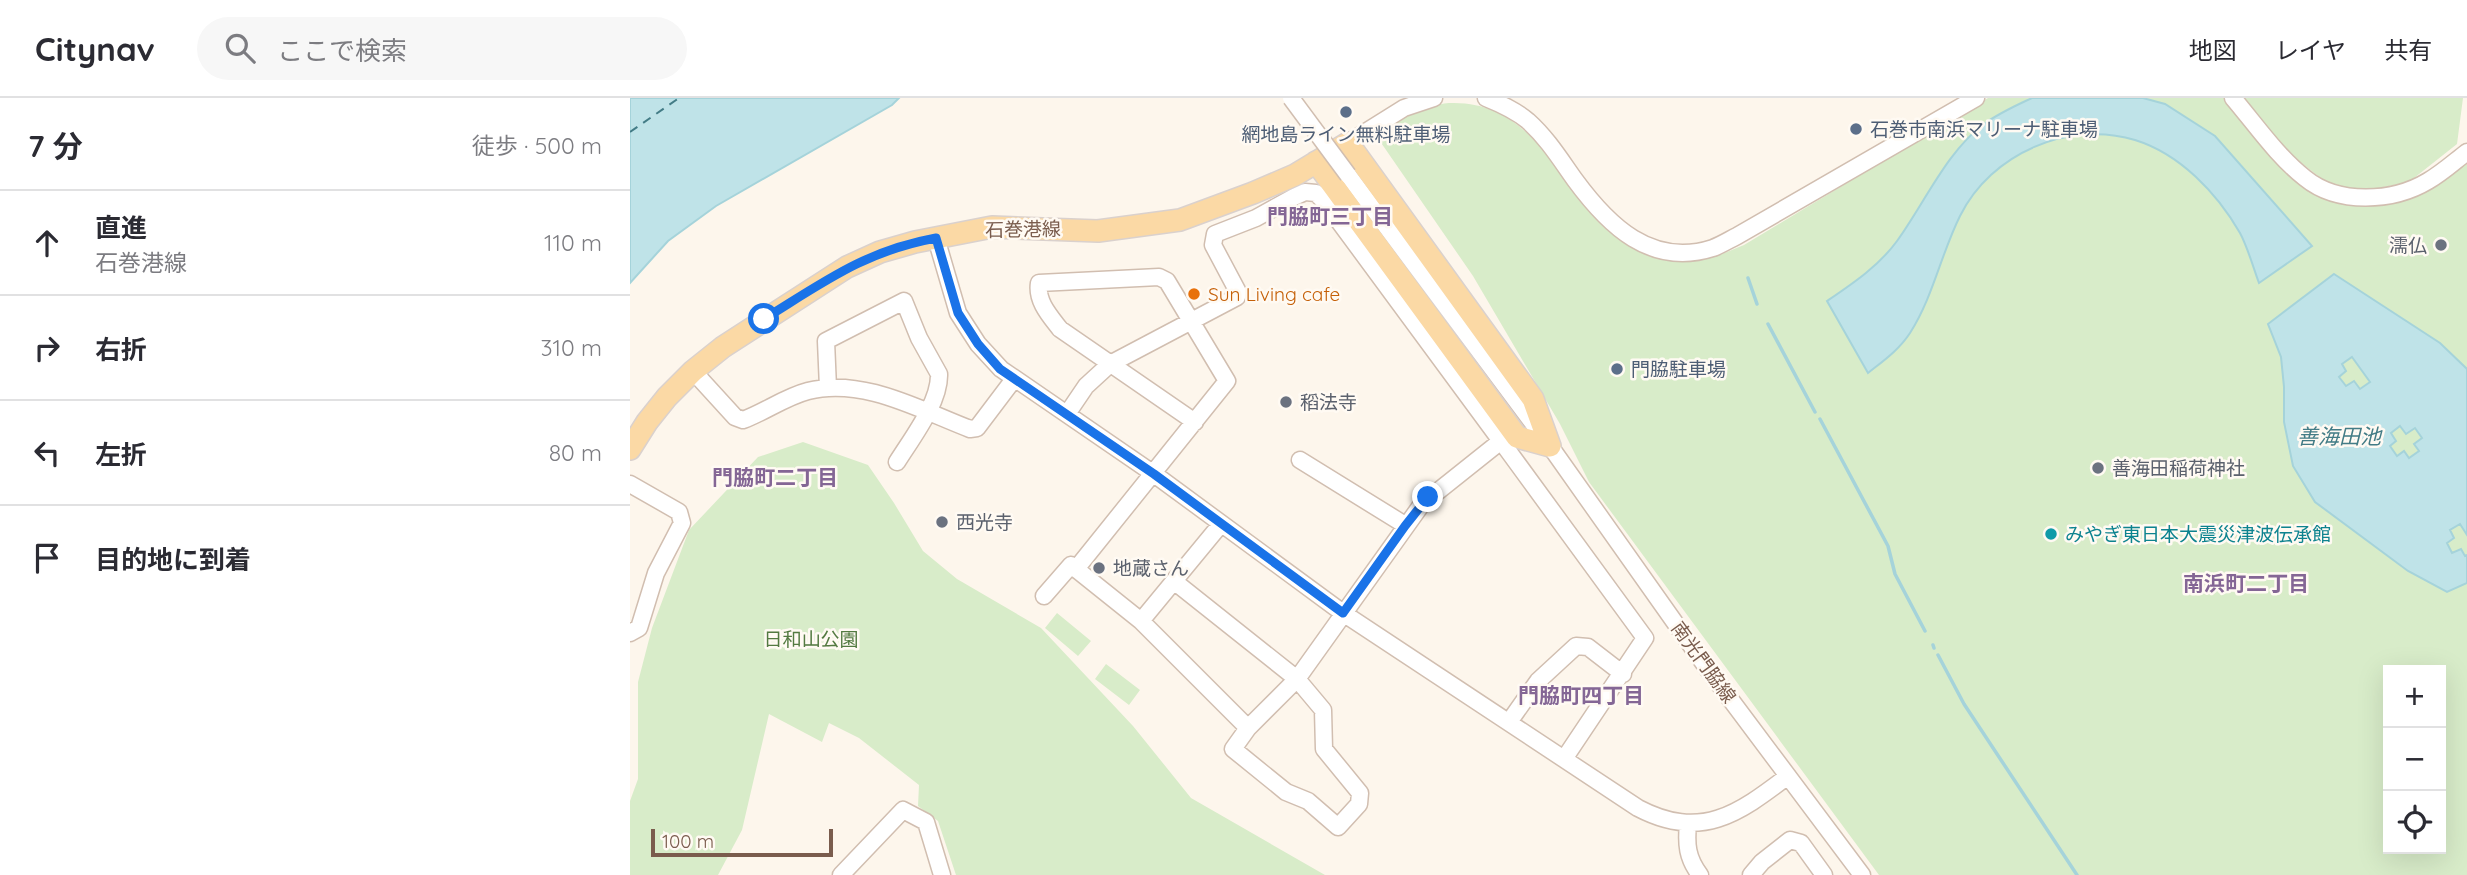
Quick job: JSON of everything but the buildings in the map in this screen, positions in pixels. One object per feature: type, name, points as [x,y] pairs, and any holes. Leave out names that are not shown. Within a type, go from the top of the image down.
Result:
[{"type":"main road","name":"石巻港線","points":[[630,449],[660,405],[693,371],[734,340],[847,267],[880,252],[992,227],[1098,231],[1180,220],[1295,175],[1348,144]]},
{"type":"main road","points":[[1348,144],[1533,399],[1550,446]]},
{"type":"main road","points":[[1317,162],[1517,437],[1550,446]]},
{"type":"street","name":"南光門脇線","points":[[1291,98],[1550,446],[1707,668],[1862,875]]},
{"type":"street","points":[[1348,144],[1404,108],[1434,98]]},
{"type":"street","points":[[1486,98],[1509,108],[1528,121],[1549,143],[1597,208],[1616,228],[1647,246],[1679,251],[1713,248],[1737,236],[1976,98]]},
{"type":"street","points":[[2233,98],[2306,180],[2324,190],[2347,196],[2379,197],[2406,191],[2429,181],[2467,152]]},
{"type":"street","points":[[1067,414],[1086,386],[1111,364],[1237,298],[1238,292],[1213,245],[1215,234],[1256,218],[1305,192],[1316,193],[1645,638],[1564,759]]},
{"type":"street","points":[[936,238],[958,313],[988,357],[1014,379],[1154,474],[1343,613],[1649,814],[1688,824],[1710,822],[1735,813],[1788,776]]},
{"type":"street","points":[[1076,569],[1154,474],[1227,382],[1167,281],[1159,277],[1040,283],[1038,290],[1046,312],[1060,329],[1195,422]]},
{"type":"street","points":[[828,388],[826,341],[904,301],[940,380],[928,413],[897,462]]},
{"type":"street","points":[[693,371],[735,418],[743,420],[805,392],[828,388],[861,390],[974,429],[1014,379]]},
{"type":"street","points":[[1175,582],[1297,679],[1323,710],[1324,749],[1360,793],[1359,804],[1338,827],[1308,801],[1286,792],[1233,749],[1248,728],[1297,679],[1428,497],[1501,441]]},
{"type":"street","points":[[1300,460],[1405,526]]},
{"type":"street","points":[[630,484],[679,512],[682,523],[656,573],[639,628],[630,634]]},
{"type":"street","points":[[1141,621],[1221,524]]},
{"type":"street","points":[[1044,596],[1071,565],[1141,621],[1248,728]]},
{"type":"street","points":[[1509,722],[1538,681],[1576,646],[1588,647],[1623,674]]},
{"type":"street","points":[[841,875],[903,810],[926,822],[942,875]]},
{"type":"street","points":[[1688,824],[1687,853],[1700,875]]},
{"type":"street","points":[[1751,875],[1762,862],[1790,840],[1801,843],[1824,875]]},
{"type":"green space","points":[[1988,98],[2225,98],[2307,187],[2384,202],[2467,157],[2467,875],[1879,875],[1589,482],[1560,424],[1473,276],[1375,134],[1439,104],[1490,109],[1521,128],[1547,155],[1595,217],[1623,242],[1658,258],[1703,259],[1744,245]]},
{"type":"green space","points":[[2238,98],[2463,98],[2457,144],[2409,182],[2358,192],[2332,187],[2285,150]]},
{"type":"green space","name":"日和山公園","points":[[803,442],[868,465],[923,551],[957,579],[1041,628],[1133,726],[1191,798],[1325,875],[956,875],[938,821],[918,806],[919,785],[859,738],[829,723],[822,742],[769,714],[742,830],[718,875],[630,875],[630,801],[638,779],[638,682],[652,628],[689,530],[758,457]]},
{"type":"green space","points":[[1057,613],[1091,641],[1078,656],[1045,628]]},
{"type":"green space","points":[[1106,664],[1140,690],[1129,705],[1095,679]]},
{"type":"water","points":[[630,98],[899,98],[892,105],[716,206],[668,241],[630,283]]},
{"type":"water","points":[[2032,98],[2143,98],[2165,104],[2215,136],[2312,246],[2259,283],[2243,239],[2231,218],[2209,190],[2182,165],[2151,146],[2135,140],[2110,135],[2059,139],[2034,147],[2012,159],[1991,175],[1974,194],[1953,230],[1925,305],[1910,333],[1896,350],[1868,373],[1827,301],[1865,274],[1890,250],[1947,163],[1971,135],[1995,116]]},
{"type":"water","name":"善海田池","points":[[2334,274],[2440,343],[2467,369],[2467,535],[2460,524],[2450,530],[2454,538],[2447,543],[2452,553],[2461,549],[2465,556],[2467,555],[2467,583],[2447,592],[2408,571],[2315,502],[2293,466],[2284,422],[2281,357],[2268,324]],"holes":[[[2352,357],[2370,382],[2360,389],[2354,381],[2346,386],[2339,377],[2346,371],[2342,364]],[[2400,426],[2406,434],[2415,428],[2422,438],[2414,444],[2419,451],[2409,458],[2404,451],[2397,456],[2390,446],[2396,441],[2391,433]]]},
{"type":"waterway","points":[[1748,278],[1757,304]]},
{"type":"waterway","points":[[1768,324],[1815,412]]},
{"type":"waterway","points":[[1820,419],[1888,546],[1895,574],[1925,631]]},
{"type":"waterway","points":[[1938,655],[1964,704],[2077,875]]},
{"type":"ferry route","points":[[630,132],[679,98]]},
{"type":"place","name":"網地島ライン無料駐車場","points":[[1346,112]]},
{"type":"place","name":"石巻市南浜マリーナ駐車場","points":[[1856,129]]},
{"type":"place","name":"濡仏","points":[[2441,245]]},
{"type":"place","name":"Sun Living cafe","points":[[1194,294]]},
{"type":"place","name":"門脇駐車場","points":[[1617,369]]},
{"type":"place","name":"稻法寺","points":[[1286,402]]},
{"type":"place","name":"善海田稲荷神社","points":[[2098,468]]},
{"type":"place","name":"西光寺","points":[[942,522]]},
{"type":"place","name":"みやぎ東日本大震災津波伝承館","points":[[2051,534]]},
{"type":"place","name":"地蔵さん","points":[[1099,568]]},
{"type":"district","name":"門脇町三丁目","points":[[1330,217]]},
{"type":"district","name":"門脇町二丁目","points":[[775,478]]},
{"type":"district","name":"南浜町二丁目","points":[[2246,584]]},
{"type":"district","name":"門脇町四丁目","points":[[1581,696]]},
{"type":"route","points":[[764,319],[847,267],[880,252],[936,238],[958,313],[978,344],[1000,369],[1154,474],[1343,613],[1428,497]]}]
